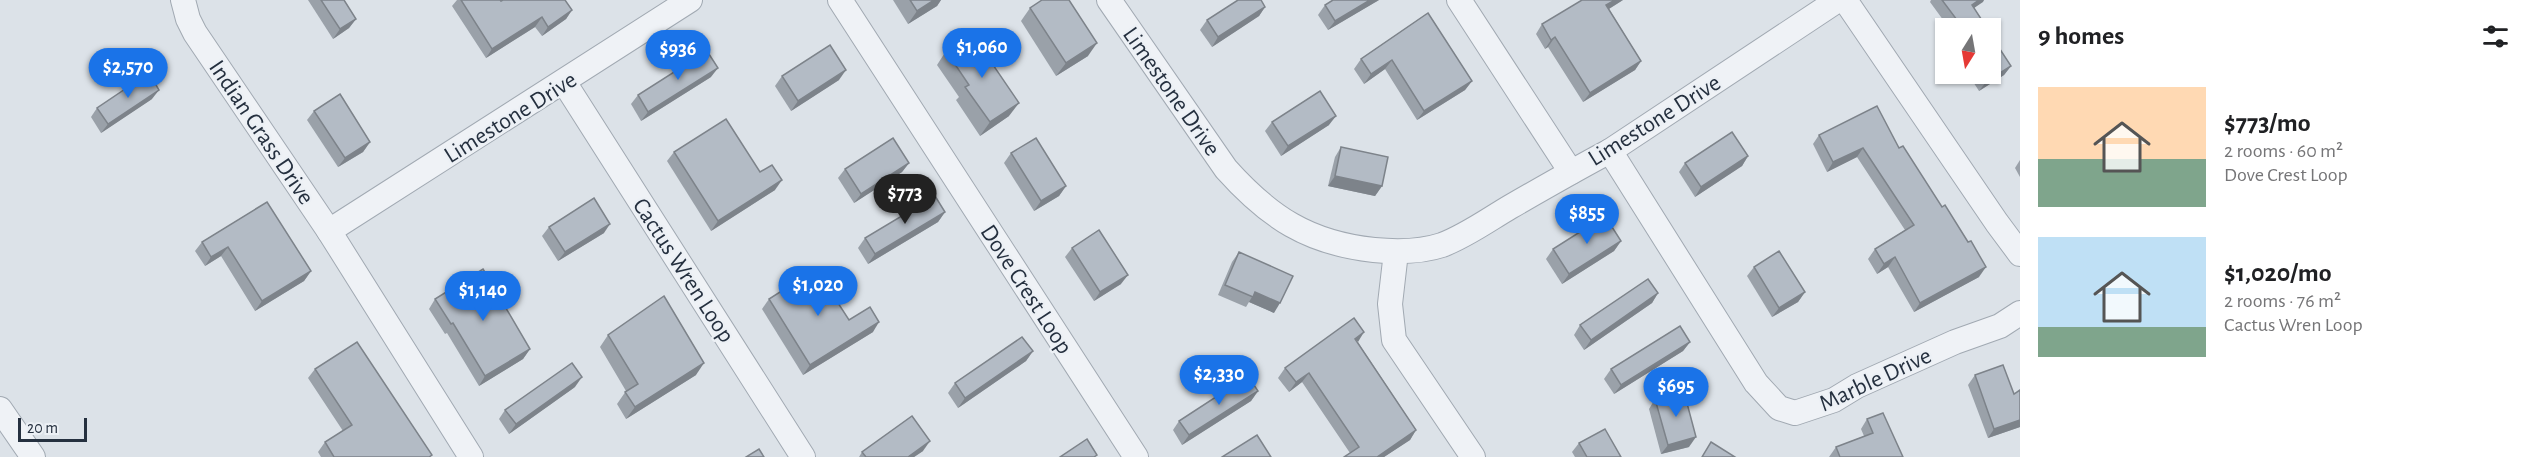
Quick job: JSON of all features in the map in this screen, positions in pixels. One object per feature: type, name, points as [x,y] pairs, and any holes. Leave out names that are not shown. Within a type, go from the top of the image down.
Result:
[{"type":"street","name":"Indian Grass Drive","points":[[183,0],[195,33],[329,231]]},
{"type":"street","name":"Limestone Drive","points":[[329,231],[690,0]]},
{"type":"street","name":"Dove Crest Loop","points":[[840,0],[1136,457]]},
{"type":"street","name":"Limestone Drive","points":[[1109,0],[1226,169],[1246,192],[1292,227],[1314,238],[1348,248],[1396,252],[1441,245],[1459,237],[1610,151],[1838,0]]},
{"type":"street","points":[[1459,0],[1571,172]]},
{"type":"street","points":[[1845,0],[1996,223],[2020,254]]},
{"type":"street","name":"Cactus Wren Loop","points":[[564,82],[803,457]]},
{"type":"street","name":"Marble Drive","points":[[1610,151],[1756,383],[1779,408],[1795,413],[1834,400],[1857,386],[1955,342],[2000,326],[2020,312]]},
{"type":"street","points":[[329,231],[471,457]]},
{"type":"street","points":[[1396,252],[1390,304],[1394,340],[1473,457]]},
{"type":"street","points":[[0,409],[33,457]]},
{"type":"building","points":[[321,0],[344,0],[356,19],[340,29]]},
{"type":"building","points":[[461,0],[565,0],[572,10],[548,27],[542,17],[492,49]]},
{"type":"building","points":[[910,0],[934,0],[917,11]]},
{"type":"building","points":[[1042,0],[1069,0],[1097,43],[1066,63],[1030,8]]},
{"type":"building","points":[[1238,0],[1261,0],[1265,7],[1218,37],[1207,20]]},
{"type":"building","points":[[1333,0],[1370,0],[1335,21],[1325,5]]},
{"type":"building","points":[[1582,0],[1615,0],[1606,5],[1641,61],[1590,93],[1555,37],[1551,40],[1542,24]]},
{"type":"building","points":[[1942,0],[1979,0],[1972,5],[1980,18],[1956,18]]},
{"type":"building","points":[[1428,13],[1472,81],[1424,111],[1392,60],[1371,74],[1361,59]]},
{"type":"building","points":[[972,34],[1019,103],[990,122],[965,87],[969,85],[946,51]]},
{"type":"building","points":[[830,45],[846,70],[798,101],[782,76]]},
{"type":"building","points":[[707,51],[718,68],[648,112],[638,95]]},
{"type":"building","points":[[2001,51],[2011,66],[2001,72]]},
{"type":"building","points":[[149,73],[159,90],[108,124],[97,108]]},
{"type":"building","points":[[1320,91],[1336,116],[1288,146],[1272,122]]},
{"type":"building","points":[[340,94],[370,142],[345,158],[314,111]]},
{"type":"building","points":[[1877,106],[1899,148],[1903,146],[1942,207],[1945,205],[1968,242],[1971,241],[1986,267],[1920,303],[1895,257],[1884,264],[1875,249],[1914,225],[1863,148],[1833,162],[1819,135]]},
{"type":"building","points":[[726,119],[760,172],[772,165],[782,180],[718,221],[674,152]]},
{"type":"building","points":[[1732,132],[1748,156],[1701,187],[1685,163]]},
{"type":"building","points":[[893,138],[909,163],[861,194],[845,169]]},
{"type":"building","points":[[1036,138],[1066,186],[1041,201],[1011,153]]},
{"type":"building","points":[[1341,147],[1388,157],[1382,186],[1335,176]]},
{"type":"building","points":[[935,196],[945,212],[875,254],[865,238]]},
{"type":"building","points":[[594,198],[610,224],[565,252],[549,227]]},
{"type":"building","points":[[267,202],[311,271],[262,301],[228,247],[211,257],[202,242]]},
{"type":"building","points":[[1605,216],[1621,241],[1569,274],[1553,249]]},
{"type":"building","points":[[1099,230],[1128,275],[1100,292],[1072,248]]},
{"type":"building","points":[[1779,251],[1805,292],[1779,308],[1754,267]]},
{"type":"building","points":[[1239,252],[1293,276],[1280,303],[1255,292],[1253,297],[1225,285]]},
{"type":"building","points":[[483,269],[530,349],[485,376],[453,323],[451,324],[435,299]]},
{"type":"building","points":[[816,269],[849,320],[870,307],[879,322],[810,365],[769,299]]},
{"type":"building","points":[[1648,279],[1658,293],[1591,340],[1580,325]]},
{"type":"building","points":[[664,296],[704,363],[635,407],[625,392],[638,384],[608,335]]},
{"type":"building","points":[[1354,318],[1364,332],[1355,339],[1416,430],[1377,457],[1344,457],[1359,447],[1309,373],[1296,382],[1285,368]]},
{"type":"building","points":[[1680,326],[1690,342],[1621,385],[1611,369]]},
{"type":"building","points":[[1022,337],[1033,351],[965,398],[955,383]]},
{"type":"building","points":[[357,342],[432,455],[429,457],[334,457],[325,442],[352,425],[315,369]]},
{"type":"building","points":[[572,363],[582,377],[516,424],[505,410]]},
{"type":"building","points":[[2003,365],[2014,394],[2020,390],[2020,420],[1994,429],[1975,375]]},
{"type":"building","points":[[1248,376],[1258,391],[1189,435],[1179,421]]},
{"type":"building","points":[[1684,392],[1696,437],[1668,445],[1655,399]]},
{"type":"building","points":[[1883,413],[1903,457],[1840,457],[1836,447],[1873,433],[1867,419]]},
{"type":"building","points":[[912,416],[930,441],[908,457],[866,457],[862,452]]},
{"type":"building","points":[[1605,429],[1621,457],[1587,457],[1579,443]]},
{"type":"building","points":[[1257,435],[1271,457],[1222,457]]},
{"type":"building","points":[[1087,439],[1097,455],[1094,457],[1060,457]]},
{"type":"building","points":[[1711,442],[1735,457],[1702,457]]},
{"type":"building","points":[[759,449],[764,457],[746,457]]}]
